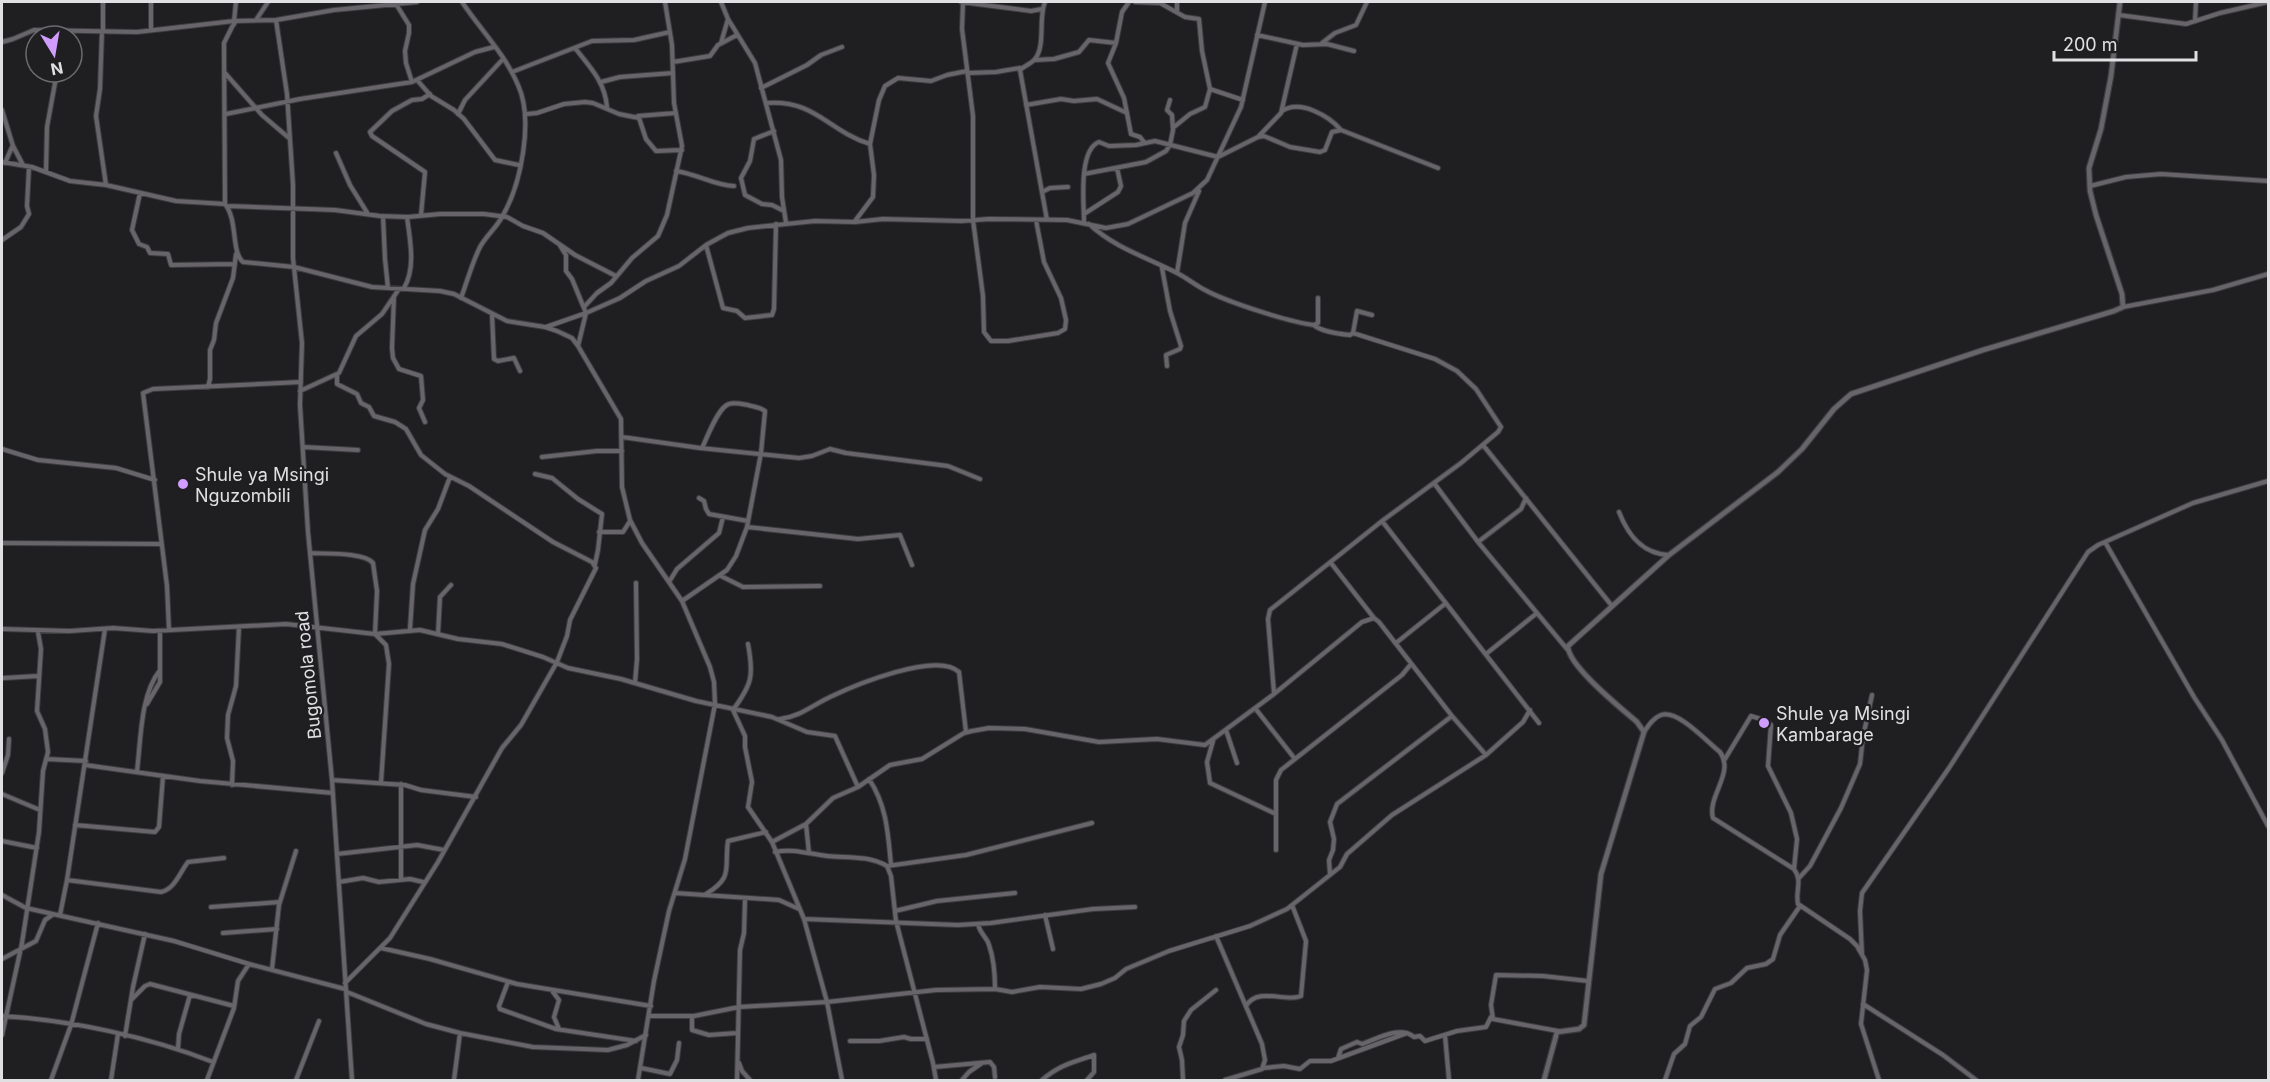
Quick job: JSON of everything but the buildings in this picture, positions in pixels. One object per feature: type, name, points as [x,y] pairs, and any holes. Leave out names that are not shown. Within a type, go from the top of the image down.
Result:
[{"type":"street","points":[[103,2],[100,84],[96,116],[106,185]]},
{"type":"street","points":[[151,2],[151,30]]},
{"type":"street","points":[[208,387],[210,351],[216,323],[233,278],[237,253],[235,226],[226,205],[224,43],[235,21],[236,2]]},
{"type":"street","points":[[255,20],[267,2]]},
{"type":"street","points":[[84,31],[137,32],[235,21],[276,20],[334,10],[417,2]]},
{"type":"street","points":[[461,298],[480,248],[502,216],[525,140],[526,114],[519,86],[512,72],[462,2]]},
{"type":"street","points":[[584,307],[662,231],[667,215],[682,150],[682,138],[676,113],[673,62],[665,2]]},
{"type":"street","points":[[722,2],[728,19],[755,63],[781,160],[782,197],[786,223]]},
{"type":"street","points":[[1036,220],[1044,262],[1061,298],[1066,320],[1065,329],[1058,333],[991,341],[984,334],[980,257],[973,220],[973,116],[962,29],[962,2],[1031,11],[1042,9]]},
{"type":"street","points":[[1035,60],[1041,39],[1042,9],[1045,2]]},
{"type":"street","points":[[1129,2],[1120,18],[1116,43],[1108,63],[1121,91],[1131,134],[1140,137],[1144,142]]},
{"type":"street","points":[[1135,2],[1164,5],[1185,17],[1199,19],[1202,51],[1210,90],[1205,107],[1190,114],[1174,128]]},
{"type":"street","points":[[1177,2],[1177,13]]},
{"type":"street","points":[[1177,273],[1185,223],[1192,202],[1218,157],[1243,100],[1265,2]]},
{"type":"street","points":[[1321,43],[1335,33],[1356,25],[1366,2]]},
{"type":"street","points":[[2121,2],[2101,129],[2089,164],[2090,186],[2096,215],[2124,301],[2123,307]]},
{"type":"street","points":[[2195,21],[2196,2]]},
{"type":"street","points":[[2119,15],[2181,24],[2268,2]]},
{"type":"street","points":[[396,4],[409,25],[405,51],[406,63],[414,81],[458,114],[495,160],[519,165]]},
{"type":"street","points":[[721,43],[728,19]]},
{"type":"street","name":"Bugomola road","points":[[276,20],[287,103],[294,267],[302,343],[300,392],[310,553],[332,780],[352,1080]]},
{"type":"street","points":[[512,72],[592,41],[634,40],[670,32]]},
{"type":"street","points":[[2,42],[24,34]]},
{"type":"street","points":[[673,62],[707,57],[721,43],[737,35]]},
{"type":"street","points":[[1257,36],[1297,44],[1321,43],[1354,51]]},
{"type":"street","points":[[855,222],[873,197],[874,174],[870,144],[879,100],[885,86],[898,78],[931,81],[947,75],[967,72],[996,72],[1021,68],[1035,60],[1054,59],[1079,52],[1090,40],[1116,43]]},
{"type":"street","points":[[1282,111],[1297,44]]},
{"type":"street","points":[[226,114],[312,97],[414,81],[476,52],[494,47]]},
{"type":"street","points":[[761,88],[807,65],[821,55],[842,47]]},
{"type":"street","points":[[575,48],[601,82],[607,108]]},
{"type":"street","points":[[458,114],[465,100],[503,59]]},
{"type":"street","points":[[1021,68],[1047,220]]},
{"type":"street","points":[[225,72],[257,109],[289,138]]},
{"type":"street","points":[[601,82],[620,77],[673,73]]},
{"type":"street","points":[[46,172],[47,127],[55,84]]},
{"type":"street","points":[[1210,90],[1243,100]]},
{"type":"street","points":[[421,215],[425,172],[372,136],[370,132],[392,111],[412,100],[421,100],[430,94]]},
{"type":"street","points":[[1026,105],[1061,99],[1074,101],[1097,99],[1127,114]]},
{"type":"street","points":[[1084,174],[1147,162],[1166,151],[1170,145],[1174,128],[1172,115],[1167,110],[1170,100]]},
{"type":"street","points":[[526,114],[537,113],[572,102],[588,102],[619,114],[637,116],[676,113]]},
{"type":"street","points":[[766,103],[786,102],[798,105],[834,124],[850,136],[870,144]]},
{"type":"street","points":[[1258,137],[1282,111],[1292,107],[1303,108],[1328,118],[1341,130],[1438,168]]},
{"type":"street","points":[[2,110],[13,146],[26,166],[27,206],[30,213],[21,226],[2,240]]},
{"type":"street","points":[[637,116],[646,139],[654,150],[682,150]]},
{"type":"street","points":[[1274,694],[1269,612],[1382,520],[1483,445],[1498,432],[1500,425],[1464,375],[1435,359],[1353,333],[1348,335],[1331,330],[1322,331],[1314,325],[1215,295],[1177,273],[1118,246],[1086,223],[1082,189],[1084,174],[1092,148],[1096,143],[1102,142],[1109,146],[1136,145],[1155,141],[1218,157],[1264,136],[1298,150],[1320,152],[1326,148],[1332,132],[1341,130]]},
{"type":"street","points":[[774,131],[753,140],[750,161],[741,178],[745,195],[785,212]]},
{"type":"street","points":[[13,146],[3,163],[26,166],[70,181],[106,185],[184,202],[335,210],[383,216],[484,214],[502,216],[556,240],[575,255],[616,276]]},
{"type":"street","points":[[336,153],[350,185],[369,215]]},
{"type":"street","points":[[1084,213],[1118,192],[1121,186],[1117,168]]},
{"type":"street","points":[[676,171],[693,174],[721,186],[734,186]]},
{"type":"street","points":[[2090,186],[2126,177],[2161,174],[2268,181]]},
{"type":"street","points":[[1042,192],[1050,188],[1068,187]]},
{"type":"street","points":[[545,327],[620,298],[646,281],[670,271],[706,245],[728,233],[786,223],[824,220],[855,222],[883,219],[1047,220],[1086,223],[1106,228],[1116,227],[1201,188]]},
{"type":"street","points":[[140,193],[132,230],[139,244],[147,247],[150,253],[168,254],[171,265],[235,264]]},
{"type":"street","points":[[383,216],[388,288]]},
{"type":"street","points":[[406,217],[410,239],[410,277],[380,317],[356,336],[337,375],[337,384],[357,394],[360,403],[369,407],[374,416],[395,422],[406,429],[421,455],[450,477],[477,491],[553,542],[595,564]]},
{"type":"street","points":[[706,245],[723,308],[737,311],[744,318],[770,315],[774,313],[776,224]]},
{"type":"street","points":[[556,240],[566,255],[565,270],[572,279],[586,313],[578,346]]},
{"type":"street","points":[[237,253],[243,262],[294,267],[358,284],[440,291],[520,324],[545,327],[568,336],[578,346],[597,382],[615,407],[621,423],[622,487],[630,520],[642,543],[682,601],[710,667],[714,682],[715,704],[685,859],[669,911],[638,1080]]},
{"type":"street","points":[[1162,267],[1170,311],[1181,346],[1180,349],[1167,355],[1167,366]]},
{"type":"street","points":[[1567,649],[1669,555],[1778,472],[1802,449],[1834,409],[1851,394],[2123,307],[2207,291],[2268,274]]},
{"type":"street","points":[[394,296],[393,358],[399,369],[421,376],[423,400],[419,408],[425,422]]},
{"type":"street","points":[[1314,325],[1318,323],[1318,298]]},
{"type":"street","points":[[1353,333],[1357,311],[1372,315]]},
{"type":"street","points":[[492,314],[494,359],[498,361],[514,358],[520,371]]},
{"type":"street","points":[[300,392],[322,379],[337,375]]},
{"type":"street","points":[[169,630],[169,606],[143,392],[153,389],[301,382]]},
{"type":"street","points":[[682,601],[721,576],[736,556],[747,527],[761,453],[765,411],[762,408],[742,404],[725,406],[711,427],[702,448]]},
{"type":"street","points":[[622,437],[702,448],[805,458],[830,449],[948,466],[980,479]]},
{"type":"street","points":[[1483,445],[1612,606]]},
{"type":"street","points":[[303,447],[358,450]]},
{"type":"street","points":[[2,449],[49,462],[116,468],[154,480]]},
{"type":"street","points":[[542,458],[597,451],[622,451]]},
{"type":"street","points":[[346,988],[390,938],[410,909],[423,882],[476,797],[502,748],[521,725],[557,662],[567,636],[570,620],[595,572],[601,513],[578,499],[552,478],[536,474]]},
{"type":"street","points":[[410,629],[413,584],[425,530],[439,507],[450,477]]},
{"type":"street","points":[[1862,954],[1860,911],[1862,893],[1949,768],[2088,552],[2105,542],[2193,503],[2268,482]]},
{"type":"street","points":[[1434,483],[1478,542],[1567,649],[1582,672],[1637,722],[1644,732]]},
{"type":"street","points":[[699,498],[704,501],[708,513],[748,521]]},
{"type":"street","points":[[1478,542],[1521,509],[1526,498]]},
{"type":"street","points":[[1619,512],[1625,526],[1647,551],[1669,555]]},
{"type":"street","points":[[669,582],[677,569],[719,533],[723,517]]},
{"type":"street","points":[[599,532],[623,532],[630,520]]},
{"type":"street","points":[[1382,520],[1539,723]]},
{"type":"street","points":[[747,527],[858,539],[899,534],[912,565]]},
{"type":"street","points":[[2105,542],[2194,697],[2222,740],[2268,826]]},
{"type":"street","points":[[2,543],[161,544]]},
{"type":"street","points":[[310,553],[350,555],[372,560],[377,591],[375,634],[386,645],[389,664],[381,783]]},
{"type":"street","points":[[1331,563],[1452,716],[1486,755]]},
{"type":"street","points":[[721,576],[743,587],[820,586]]},
{"type":"street","points":[[635,683],[636,583]]},
{"type":"street","points":[[438,634],[440,596],[451,585]]},
{"type":"street","points":[[1396,643],[1446,603]]},
{"type":"street","points":[[1486,654],[1537,613]]},
{"type":"street","points":[[772,842],[806,824],[827,802],[858,787],[894,763],[923,758],[966,732],[989,728],[1025,729],[1099,742],[1157,739],[1202,745],[1213,740],[1274,694],[1362,622],[1374,618]]},
{"type":"street","points":[[2,630],[38,632],[105,628],[160,631],[285,624],[375,634],[410,629],[502,644],[557,662],[568,668],[635,683],[682,698],[779,719],[807,732],[835,736],[858,787]]},
{"type":"street","points":[[232,784],[233,761],[227,738],[228,715],[236,686],[239,627]]},
{"type":"street","points":[[58,915],[68,880],[105,628]]},
{"type":"street","points":[[146,705],[160,683],[160,631]]},
{"type":"street","points":[[2,1035],[3,1017],[20,950],[37,848],[43,771],[48,749],[45,729],[37,711],[41,655],[38,632]]},
{"type":"street","points":[[733,710],[747,691],[751,674],[752,665],[748,644]]},
{"type":"street","points":[[1276,850],[1278,775],[1402,675],[1411,664]]},
{"type":"street","points":[[779,719],[793,717],[831,696],[869,681],[905,670],[942,665],[954,667],[959,672],[966,732]]},
{"type":"street","points":[[137,771],[149,689],[160,670]]},
{"type":"street","points":[[4,678],[38,676]]},
{"type":"street","points":[[1872,694],[1860,764],[1841,808],[1810,866],[1799,878],[1796,896],[1800,906],[1839,931],[1857,946],[1862,954],[1867,970],[1861,1024],[1879,1080]]},
{"type":"street","points":[[1255,708],[1295,759]]},
{"type":"street","points":[[733,710],[745,736],[752,782],[748,801],[749,809],[772,842],[804,919],[827,1002],[842,1080]]},
{"type":"street","points":[[650,1016],[692,1016],[739,1007],[827,1002],[936,990],[1015,992],[1040,987],[1083,989],[1103,984],[1126,969],[1173,950],[1255,924],[1292,905],[1342,864],[1346,855],[1363,838],[1392,815],[1486,755],[1523,722],[1530,710]]},
{"type":"street","points":[[1491,1017],[1494,1020],[1558,1031],[1579,1029],[1584,1025],[1601,874],[1644,732],[1656,717],[1662,714],[1675,715],[1725,759]]},
{"type":"street","points":[[1330,874],[1329,860],[1334,839],[1330,822],[1337,804],[1452,716]]},
{"type":"street","points":[[1794,869],[1797,839],[1791,813],[1768,766],[1771,725],[1751,716],[1725,759],[1724,771],[1715,798],[1713,818],[1794,869],[1799,878]]},
{"type":"street","points":[[1226,730],[1237,763]]},
{"type":"street","points":[[2,773],[8,754],[9,739]]},
{"type":"street","points":[[1213,740],[1207,762],[1210,783],[1276,814]]},
{"type":"street","points":[[46,759],[163,776],[333,793]]},
{"type":"street","points":[[75,825],[154,832],[159,827],[163,776]]},
{"type":"street","points":[[869,779],[880,796],[888,833],[889,866],[896,921],[936,1080]]},
{"type":"street","points":[[332,780],[401,784],[421,790],[476,797]]},
{"type":"street","points":[[401,784],[401,880]]},
{"type":"street","points":[[2,794],[40,810]]},
{"type":"street","points":[[776,852],[790,850],[863,858],[889,866],[966,855],[1092,823]]},
{"type":"street","points":[[806,824],[808,853]]},
{"type":"street","points":[[705,895],[723,882],[727,867],[728,841],[766,832]]},
{"type":"street","points":[[2,841],[37,848]]},
{"type":"street","points":[[337,854],[424,845],[444,850]]},
{"type":"street","points":[[272,969],[280,902],[296,851]]},
{"type":"street","points":[[68,880],[161,892],[166,891],[174,883],[188,862],[224,858]]},
{"type":"street","points":[[339,882],[362,879],[379,882],[410,879],[423,882]]},
{"type":"street","points":[[675,893],[782,900],[800,909]]},
{"type":"street","points":[[895,911],[937,901],[1015,893]]},
{"type":"street","points":[[2,895],[26,908],[145,934],[346,988],[426,1024],[460,1033],[538,1048],[608,1050],[618,1049],[647,1035]]},
{"type":"street","points":[[737,1080],[740,950],[744,933],[745,899]]},
{"type":"street","points":[[211,907],[280,902]]},
{"type":"street","points":[[1246,1006],[1248,1002],[1259,997],[1274,995],[1295,998],[1301,996],[1306,941],[1292,905]]},
{"type":"street","points":[[1665,1080],[1674,1054],[1685,1044],[1690,1026],[1701,1017],[1715,989],[1734,981],[1747,968],[1766,964],[1773,959],[1780,935],[1800,906]]},
{"type":"street","points":[[804,919],[896,921],[912,924],[978,924],[1135,907]]},
{"type":"street","points":[[2,959],[38,939],[45,920],[58,915]]},
{"type":"street","points":[[1045,915],[1053,949]]},
{"type":"street","points":[[51,1080],[70,1025],[98,923]]},
{"type":"street","points":[[978,924],[981,934],[989,942],[995,975],[995,990]]},
{"type":"street","points":[[223,933],[277,929]]},
{"type":"street","points":[[125,1036],[145,934]]},
{"type":"street","points":[[1216,936],[1265,1056],[1262,1068]]},
{"type":"street","points":[[381,948],[552,992],[651,1006]]},
{"type":"street","points":[[2,954],[7,956]]},
{"type":"street","points":[[207,1080],[234,1006],[238,981],[249,963]]},
{"type":"street","points":[[1338,1058],[1341,1049],[1357,1042],[1362,1044],[1399,1032],[1408,1033],[1414,1037],[1420,1036],[1424,1041],[1457,1031],[1486,1027],[1491,1017],[1494,981],[1498,974],[1588,981]]},
{"type":"street","points":[[508,982],[500,1009],[559,1029],[636,1041]]},
{"type":"street","points":[[131,1000],[150,984],[234,1006]]},
{"type":"street","points":[[1183,1080],[1179,1047],[1184,1035],[1184,1021],[1191,1010],[1216,990]]},
{"type":"street","points":[[552,992],[559,1000],[554,1017],[559,1029]]},
{"type":"street","points":[[178,1050],[179,1034],[190,995]]},
{"type":"street","points":[[1863,1004],[1943,1055],[1976,1080]]},
{"type":"street","points":[[692,1016],[692,1030],[716,1035],[738,1034]]},
{"type":"street","points":[[3,1017],[70,1025],[118,1034],[213,1062]]},
{"type":"street","points":[[296,1080],[319,1021]]},
{"type":"street","points":[[1544,1080],[1558,1031]]},
{"type":"street","points":[[454,1080],[460,1033]]},
{"type":"street","points":[[1225,1080],[1262,1068],[1285,1066],[1300,1069],[1312,1060],[1330,1061],[1408,1033]]},
{"type":"street","points":[[111,1080],[118,1034]]},
{"type":"street","points":[[1445,1035],[1449,1080]]},
{"type":"street","points":[[850,1041],[879,1041],[904,1036],[911,1039],[927,1039]]},
{"type":"street","points":[[641,1068],[670,1074],[677,1060],[679,1043]]},
{"type":"street","points":[[1042,1080],[1065,1063],[1080,1061],[1094,1055],[1094,1073],[1087,1080]]},
{"type":"street","points":[[737,1060],[742,1071],[750,1080]]},
{"type":"street","points":[[934,1067],[983,1062],[992,1064],[995,1077]]},
{"type":"street","points":[[962,1080],[983,1062]]},
{"type":"place","name":"Shule ya Msingi Nguzombili","points":[[183,484]]},
{"type":"place","name":"Shule ya Msingi Kambarage","points":[[1764,723]]}]
